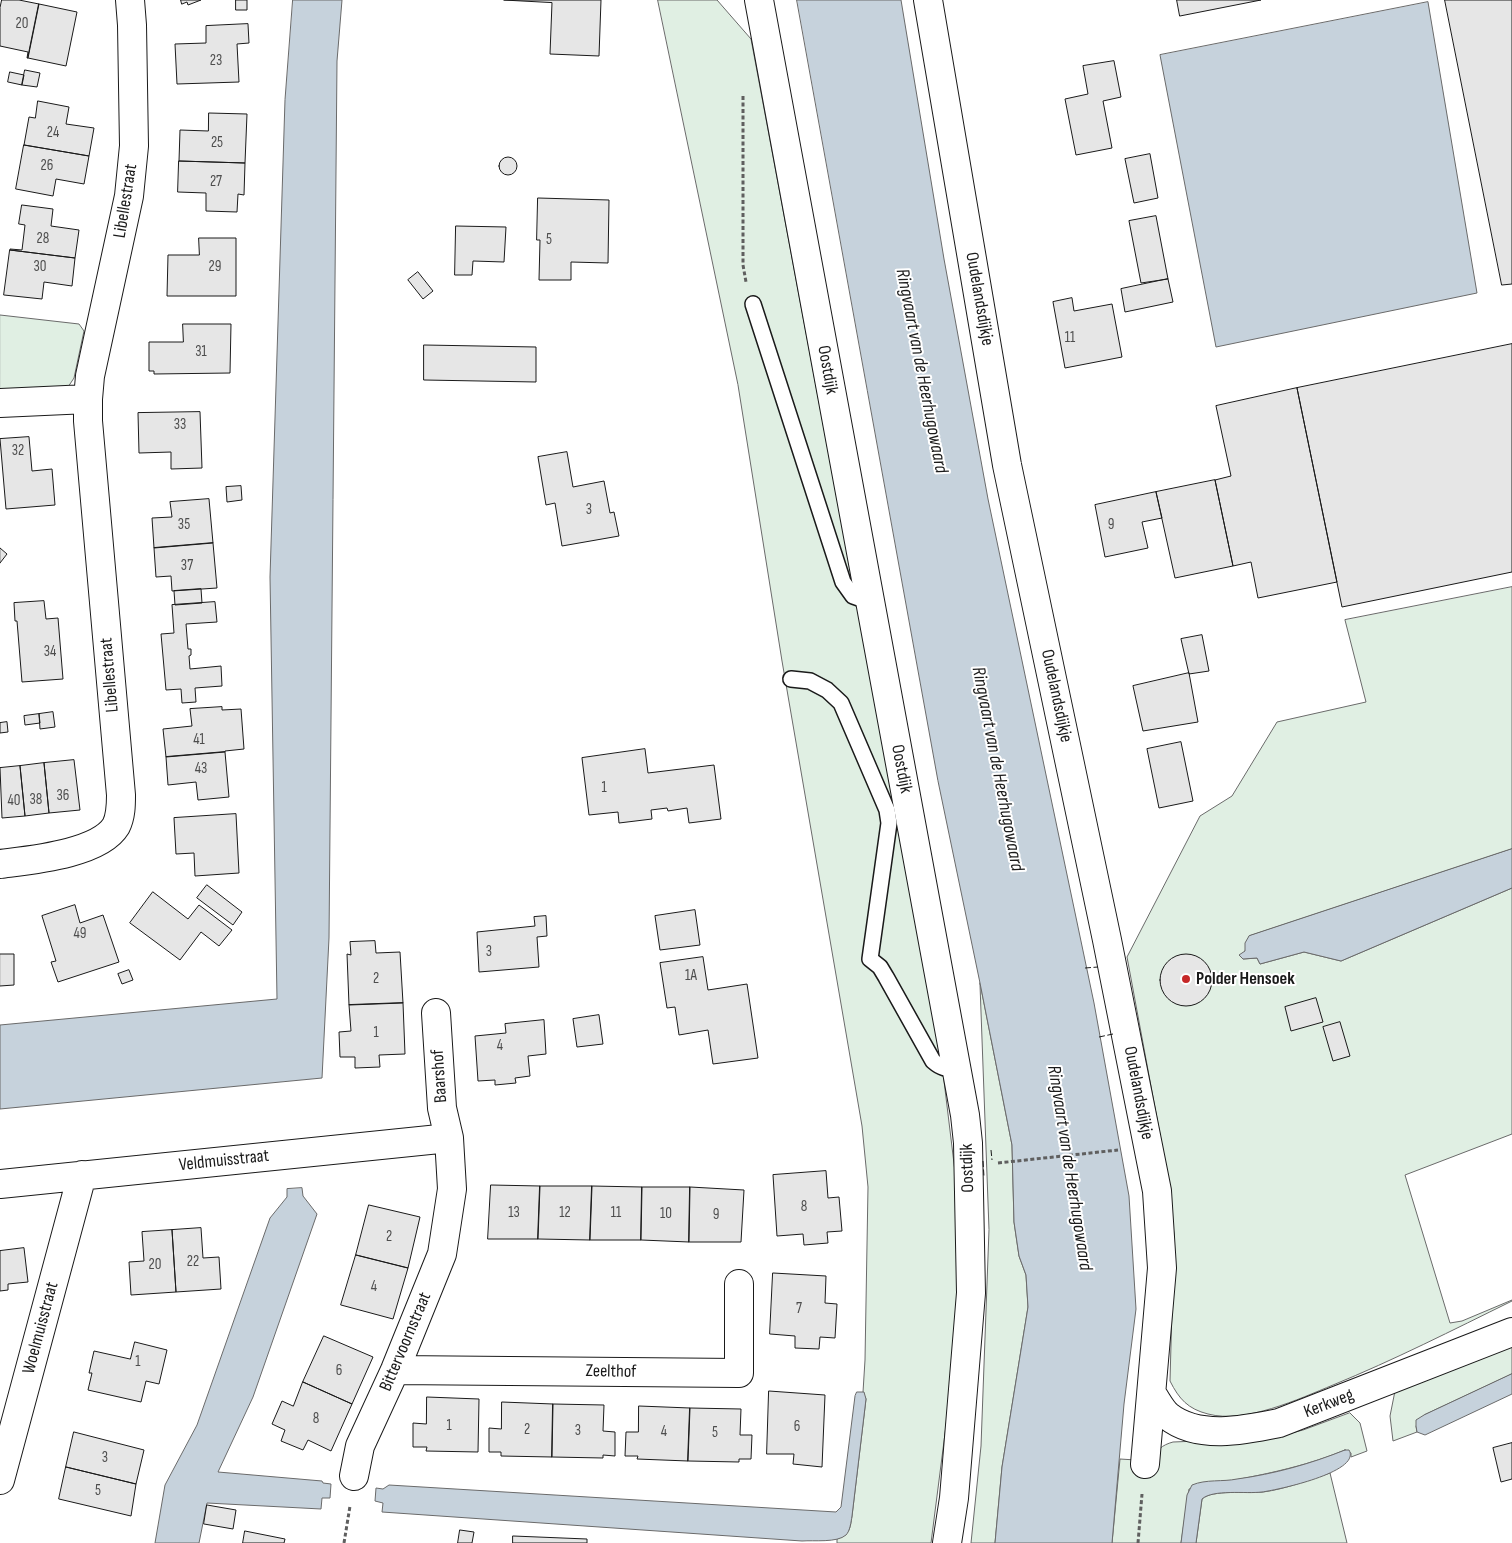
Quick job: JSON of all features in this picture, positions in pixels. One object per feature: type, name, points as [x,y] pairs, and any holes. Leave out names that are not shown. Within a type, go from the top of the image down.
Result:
[{"type":"street","name":"Libellestraat","points":[[0,864],[52,857],[91,844],[109,834],[120,817],[121,795],[95,502],[88,400],[90,376],[129,196],[134,146],[130,0]]},
{"type":"street","name":"Oostdijk","points":[[759,0],[870,602],[897,808],[957,1070],[965,1115],[968,1143],[971,1293],[954,1498],[947,1543]]},
{"type":"street","name":"Oudelandsdijkje","points":[[928,0],[1007,465],[1107,940],[1157,1191],[1162,1268],[1146,1464]]},
{"type":"street","points":[[0,403],[88,400]]},
{"type":"street","name":"Baarshof","points":[[436,1013],[442,1108],[448,1138]]},
{"type":"street","name":"Veldmuisstraat","points":[[0,1184],[448,1138]]},
{"type":"street","name":"Bittervoornstraat","points":[[354,1476],[360,1446],[395,1370],[442,1254],[452,1189],[448,1138]]},
{"type":"street","name":"Woelmuisstraat","points":[[0,1480],[82,1175]]},
{"type":"street","name":"Zeelthof","points":[[395,1370],[739,1373],[738,1284]]},
{"type":"street","name":"Kerkweg","points":[[1152,1394],[1168,1416],[1180,1424],[1192,1428],[1230,1431],[1254,1428],[1279,1422],[1512,1332]]},
{"type":"lane","points":[[753,304],[843,582],[854,596],[870,602]]},
{"type":"lane","points":[[790,679],[810,681],[827,690],[841,703],[897,808],[888,823],[870,959],[880,967],[933,1061],[945,1069],[957,1070]]},
{"type":"path","points":[[743,93],[743,265],[753,304]]},
{"type":"path","points":[[1004,1162],[1127,1149]]},
{"type":"path","points":[[1138,1543],[1146,1464]]},
{"type":"path","points":[[344,1543],[354,1476]]},
{"type":"green space","points":[[658,0],[717,0],[751,39],[940,1048],[956,1180],[958,1262],[954,1363],[931,1543],[837,1543],[837,1539],[847,1533],[851,1524],[866,1399],[863,1392],[868,1187],[862,1126],[782,661],[738,385]]},
{"type":"green space","points":[[0,315],[79,324],[84,331],[74,378],[68,387],[0,390]]},
{"type":"green space","points":[[1512,587],[1512,849],[1249,936],[1243,959],[1257,958],[1260,964],[1304,952],[1341,961],[1512,888],[1512,1134],[1405,1175],[1450,1323],[1462,1321],[1512,1301],[1378,1365],[1272,1409],[1238,1416],[1223,1416],[1201,1412],[1185,1402],[1170,1381],[1174,1234],[1166,1167],[1127,957],[1200,816],[1232,796],[1277,722],[1366,702],[1345,620]]},
{"type":"green space","points":[[980,983],[1012,1145],[1014,1222],[1019,1256],[1026,1275],[1028,1307],[1002,1467],[995,1543],[971,1543],[981,1446],[989,1230]]},
{"type":"green space","points":[[1512,1347],[1512,1374],[1424,1415],[1416,1426],[1417,1432],[1393,1441],[1390,1416],[1395,1391]]},
{"type":"green space","points":[[1350,1413],[1360,1423],[1367,1451],[1351,1457],[1351,1453],[1345,1450],[1288,1469],[1189,1489],[1181,1543],[1112,1543],[1120,1459],[1152,1461],[1160,1448],[1173,1442],[1272,1438],[1303,1430]]},
{"type":"green space","points":[[1330,1473],[1347,1543],[1196,1543],[1202,1499],[1207,1496],[1222,1493],[1272,1491]]},
{"type":"water","points":[[293,0],[342,0],[337,61],[329,938],[322,1078],[0,1109],[0,1025],[277,999],[270,577],[285,100]]},
{"type":"water","name":"Ringvaart van de Heerhugowaard","points":[[797,0],[901,0],[944,259],[988,499],[1094,1003],[1129,1196],[1136,1309],[1124,1404],[1112,1543],[995,1543],[1002,1467],[1028,1307],[1026,1275],[1019,1256],[1014,1222],[1012,1145],[938,781]]},
{"type":"water","points":[[1428,2],[1477,293],[1216,347],[1160,55]]},
{"type":"water","points":[[1512,849],[1512,888],[1341,961],[1304,952],[1260,964],[1257,958],[1243,959],[1239,955],[1245,951],[1245,943],[1249,936]]},
{"type":"water","points":[[302,1188],[303,1196],[317,1214],[253,1397],[218,1472],[322,1481],[323,1483],[331,1484],[330,1498],[322,1498],[321,1509],[207,1503],[199,1543],[155,1543],[165,1485],[197,1425],[270,1218],[287,1197],[287,1189]]},
{"type":"water","points":[[1512,1374],[1512,1394],[1425,1435],[1417,1432],[1416,1420],[1424,1415]]},
{"type":"water","points":[[857,1392],[864,1392],[866,1399],[852,1516],[847,1533],[842,1538],[825,1541],[802,1541],[382,1512],[383,1503],[375,1501],[376,1488],[383,1489],[389,1485],[836,1512],[841,1507]]},
{"type":"water","points":[[1349,1450],[1350,1458],[1343,1466],[1300,1484],[1262,1492],[1222,1493],[1207,1496],[1202,1499],[1196,1543],[1181,1543],[1187,1495],[1192,1485],[1251,1477],[1278,1471],[1319,1460]]},
{"type":"building","points":[[2,0],[19,0],[39,4],[28,58],[28,52],[0,46],[0,8]]},
{"type":"building","points":[[181,0],[201,0],[188,5],[187,2],[182,4]]},
{"type":"building","points":[[236,0],[247,0],[247,10],[236,10]]},
{"type":"building","points":[[504,0],[601,0],[599,56],[550,54],[552,3]]},
{"type":"building","points":[[1177,0],[1261,0],[1180,16]]},
{"type":"building","points":[[1445,0],[1512,0],[1512,284],[1502,285]]},
{"type":"building","points":[[39,4],[77,12],[66,66],[28,58]]},
{"type":"building","points":[[248,24],[249,43],[237,44],[239,82],[177,84],[175,44],[206,43],[206,26]]},
{"type":"building","points":[[1114,61],[1121,97],[1103,101],[1112,148],[1076,155],[1065,99],[1088,94],[1083,66]]},
{"type":"building","points":[[25,70],[40,73],[37,87],[22,85]]},
{"type":"building","points":[[10,72],[24,75],[22,85],[8,82]]},
{"type":"building","points":[[38,101],[69,107],[66,124],[94,128],[89,156],[24,145],[29,117],[35,118]]},
{"type":"building","points":[[209,113],[247,114],[245,163],[179,161],[180,130],[208,131]]},
{"type":"building","points":[[24,145],[89,156],[84,184],[56,179],[53,196],[16,189]]},
{"type":"building","points":[[1150,154],[1158,198],[1134,203],[1125,159]]},
{"type":"building","points":[[508,157],[514,160],[517,166],[514,172],[508,175],[502,172],[499,166],[502,160]]},
{"type":"building","points":[[179,161],[245,163],[244,195],[238,194],[237,212],[206,211],[206,193],[178,192]]},
{"type":"building","points":[[538,198],[609,200],[608,263],[571,262],[571,280],[539,280],[540,240],[537,240]]},
{"type":"building","points":[[22,205],[53,209],[51,226],[79,230],[75,258],[10,250],[22,250],[25,225],[19,224]]},
{"type":"building","points":[[1156,216],[1168,279],[1141,283],[1129,221]]},
{"type":"building","points":[[456,226],[506,227],[504,262],[473,261],[472,275],[455,275]]},
{"type":"building","points":[[199,238],[236,238],[236,296],[167,296],[168,255],[199,255]]},
{"type":"building","points":[[10,250],[75,258],[72,286],[44,282],[42,299],[4,295]]},
{"type":"building","points":[[418,272],[433,291],[423,299],[408,280]]},
{"type":"building","points":[[1168,279],[1173,302],[1125,312],[1121,289]]},
{"type":"building","points":[[1072,298],[1074,311],[1112,304],[1122,357],[1065,368],[1053,302]]},
{"type":"building","points":[[183,324],[231,324],[230,373],[154,374],[154,371],[149,371],[149,342],[183,342]]},
{"type":"building","points":[[1512,344],[1512,572],[1342,607],[1297,388]]},
{"type":"building","points":[[424,345],[536,347],[536,382],[424,380]]},
{"type":"building","points":[[1297,388],[1337,582],[1258,598],[1251,562],[1233,566],[1215,480],[1231,476],[1216,406]]},
{"type":"building","points":[[200,412],[202,468],[171,469],[171,452],[139,453],[138,413]]},
{"type":"building","points":[[29,437],[32,471],[52,469],[55,505],[6,509],[0,439]]},
{"type":"building","points":[[567,452],[573,487],[604,481],[610,513],[614,512],[619,536],[562,546],[555,503],[546,505],[538,457]]},
{"type":"building","points":[[1215,480],[1233,566],[1175,578],[1156,492]]},
{"type":"building","points":[[241,486],[242,500],[227,502],[226,487]]},
{"type":"building","points":[[1156,492],[1162,518],[1142,522],[1148,548],[1105,557],[1095,505]]},
{"type":"building","points":[[209,499],[213,543],[154,548],[152,518],[172,517],[170,502]]},
{"type":"building","points":[[213,543],[217,588],[172,591],[171,576],[156,577],[154,548]]},
{"type":"building","points":[[0,548],[7,554],[0,563]]},
{"type":"building","points":[[201,589],[202,603],[175,605],[174,591]]},
{"type":"building","points":[[44,601],[46,619],[58,618],[63,679],[22,682],[14,603]]},
{"type":"building","points":[[215,602],[217,622],[186,624],[188,649],[191,649],[191,655],[189,656],[190,669],[221,666],[222,686],[195,688],[196,702],[182,703],[181,689],[166,690],[161,634],[174,633],[172,605]]},
{"type":"building","points":[[1202,635],[1209,671],[1189,674],[1181,639]]},
{"type":"building","points":[[1189,673],[1198,722],[1143,731],[1133,686]]},
{"type":"building","points":[[222,707],[222,710],[241,709],[244,749],[166,757],[163,729],[192,726],[190,709]]},
{"type":"building","points":[[53,712],[55,727],[40,729],[39,714]]},
{"type":"building","points":[[39,714],[40,723],[25,725],[24,716]]},
{"type":"building","points":[[7,722],[8,732],[0,733],[0,723]]},
{"type":"building","points":[[1181,742],[1193,801],[1159,808],[1147,749]]},
{"type":"building","points":[[645,749],[648,773],[714,765],[721,819],[689,823],[687,808],[668,811],[667,808],[651,810],[652,819],[619,823],[618,812],[589,815],[582,758]]},
{"type":"building","points":[[225,752],[229,797],[198,800],[196,782],[168,785],[166,757]]},
{"type":"building","points":[[74,760],[80,810],[49,813],[44,763]]},
{"type":"building","points":[[44,763],[49,813],[25,816],[20,766]]},
{"type":"building","points":[[20,766],[25,816],[2,818],[0,768]]},
{"type":"building","points":[[236,814],[239,873],[195,876],[194,853],[176,854],[174,818]]},
{"type":"building","points":[[207,885],[242,912],[233,925],[197,898]]},
{"type":"building","points":[[153,892],[188,919],[199,905],[232,930],[219,946],[201,932],[180,960],[130,923]]},
{"type":"building","points":[[75,905],[80,923],[103,915],[119,962],[58,982],[51,962],[56,961],[42,916]]},
{"type":"building","points":[[695,910],[700,945],[660,950],[655,916]]},
{"type":"building","points":[[546,916],[547,936],[537,937],[539,967],[479,972],[477,932],[535,926],[534,917]]},
{"type":"building","points":[[375,941],[376,953],[400,952],[403,1003],[349,1005],[347,954],[351,955],[350,942]]},
{"type":"building","points":[[0,954],[14,954],[14,985],[0,986]]},
{"type":"building","name":"Polder Hensoek","points":[[1181,954],[1191,954],[1200,958],[1208,966],[1212,980],[1208,994],[1200,1002],[1191,1006],[1181,1006],[1172,1002],[1164,994],[1160,985],[1160,975],[1164,966],[1172,958]]},
{"type":"building","points":[[703,957],[708,990],[747,984],[758,1058],[713,1064],[708,1030],[679,1035],[675,1007],[667,1008],[660,963]]},
{"type":"building","points":[[129,970],[133,980],[122,984],[118,974]]},
{"type":"building","points":[[1316,998],[1323,1022],[1291,1031],[1285,1007]]},
{"type":"building","points":[[403,1003],[405,1054],[379,1055],[380,1067],[355,1068],[355,1057],[340,1057],[339,1032],[351,1031],[349,1005]]},
{"type":"building","points":[[599,1015],[603,1044],[577,1047],[573,1019]]},
{"type":"building","points":[[544,1020],[546,1054],[528,1056],[530,1076],[515,1078],[516,1083],[495,1085],[495,1080],[478,1081],[475,1036],[506,1033],[505,1024]]},
{"type":"building","points":[[1340,1022],[1350,1056],[1333,1061],[1323,1027]]},
{"type":"building","points":[[826,1171],[828,1198],[839,1197],[842,1231],[827,1232],[828,1243],[804,1245],[803,1234],[777,1236],[773,1175]]},
{"type":"building","points":[[491,1185],[540,1186],[538,1239],[488,1239]]},
{"type":"building","points":[[540,1186],[592,1186],[590,1240],[538,1239]]},
{"type":"building","points":[[592,1186],[642,1187],[641,1240],[590,1240]]},
{"type":"building","points":[[642,1187],[690,1187],[689,1242],[641,1240]]},
{"type":"building","points":[[690,1187],[744,1190],[741,1242],[689,1242]]},
{"type":"building","points":[[369,1205],[420,1217],[408,1268],[356,1255]]},
{"type":"building","points":[[201,1228],[203,1258],[219,1257],[221,1289],[176,1292],[172,1230]]},
{"type":"building","points":[[172,1230],[176,1292],[131,1295],[129,1262],[144,1261],[142,1232]]},
{"type":"building","points":[[24,1248],[28,1282],[8,1284],[8,1290],[0,1291],[0,1251]]},
{"type":"building","points":[[356,1255],[408,1268],[393,1319],[341,1305]]},
{"type":"building","points":[[773,1273],[826,1276],[825,1303],[837,1304],[835,1338],[820,1337],[819,1349],[795,1348],[795,1336],[770,1334]]},
{"type":"building","points":[[324,1336],[373,1357],[352,1404],[303,1382]]},
{"type":"building","points":[[135,1342],[167,1350],[159,1384],[146,1381],[141,1402],[88,1390],[92,1373],[89,1373],[94,1351],[130,1359]]},
{"type":"building","points":[[303,1382],[352,1404],[331,1451],[308,1440],[303,1450],[281,1441],[285,1430],[272,1424],[282,1401],[293,1406]]},
{"type":"building","points":[[769,1391],[825,1395],[822,1467],[793,1464],[794,1454],[767,1454]]},
{"type":"building","points":[[427,1397],[479,1399],[478,1452],[426,1451],[427,1447],[413,1447],[413,1423],[426,1424]]},
{"type":"building","points":[[502,1402],[553,1404],[552,1457],[501,1456],[501,1452],[489,1452],[489,1428],[501,1429]]},
{"type":"building","points":[[553,1404],[604,1405],[603,1431],[615,1432],[615,1456],[603,1455],[603,1458],[552,1457]]},
{"type":"building","points":[[639,1406],[690,1408],[688,1461],[637,1459],[638,1456],[625,1456],[626,1432],[638,1432]]},
{"type":"building","points":[[690,1408],[741,1409],[740,1435],[752,1435],[751,1459],[739,1459],[739,1462],[688,1461]]},
{"type":"building","points":[[74,1432],[144,1450],[136,1484],[66,1467]]},
{"type":"building","points":[[1512,1443],[1512,1479],[1501,1482],[1493,1448]]},
{"type":"building","points":[[66,1467],[136,1484],[131,1516],[59,1499]]},
{"type":"building","points":[[207,1505],[236,1510],[233,1529],[204,1524]]},
{"type":"building","points":[[460,1530],[474,1532],[472,1543],[458,1543]]},
{"type":"building","points":[[245,1531],[285,1539],[284,1543],[243,1543]]},
{"type":"building","points":[[513,1536],[587,1539],[587,1543],[513,1543]]},
{"type":"fence","points":[[1085,968],[1098,967]]},
{"type":"fence","points":[[1099,1037],[1113,1034]]},
{"type":"fence","points":[[991,1150],[992,1160]]},
{"type":"fence","points":[[983,1161],[984,1177]]},
{"type":"place","name":"Polder Hensoek","points":[[1186,979]]}]
